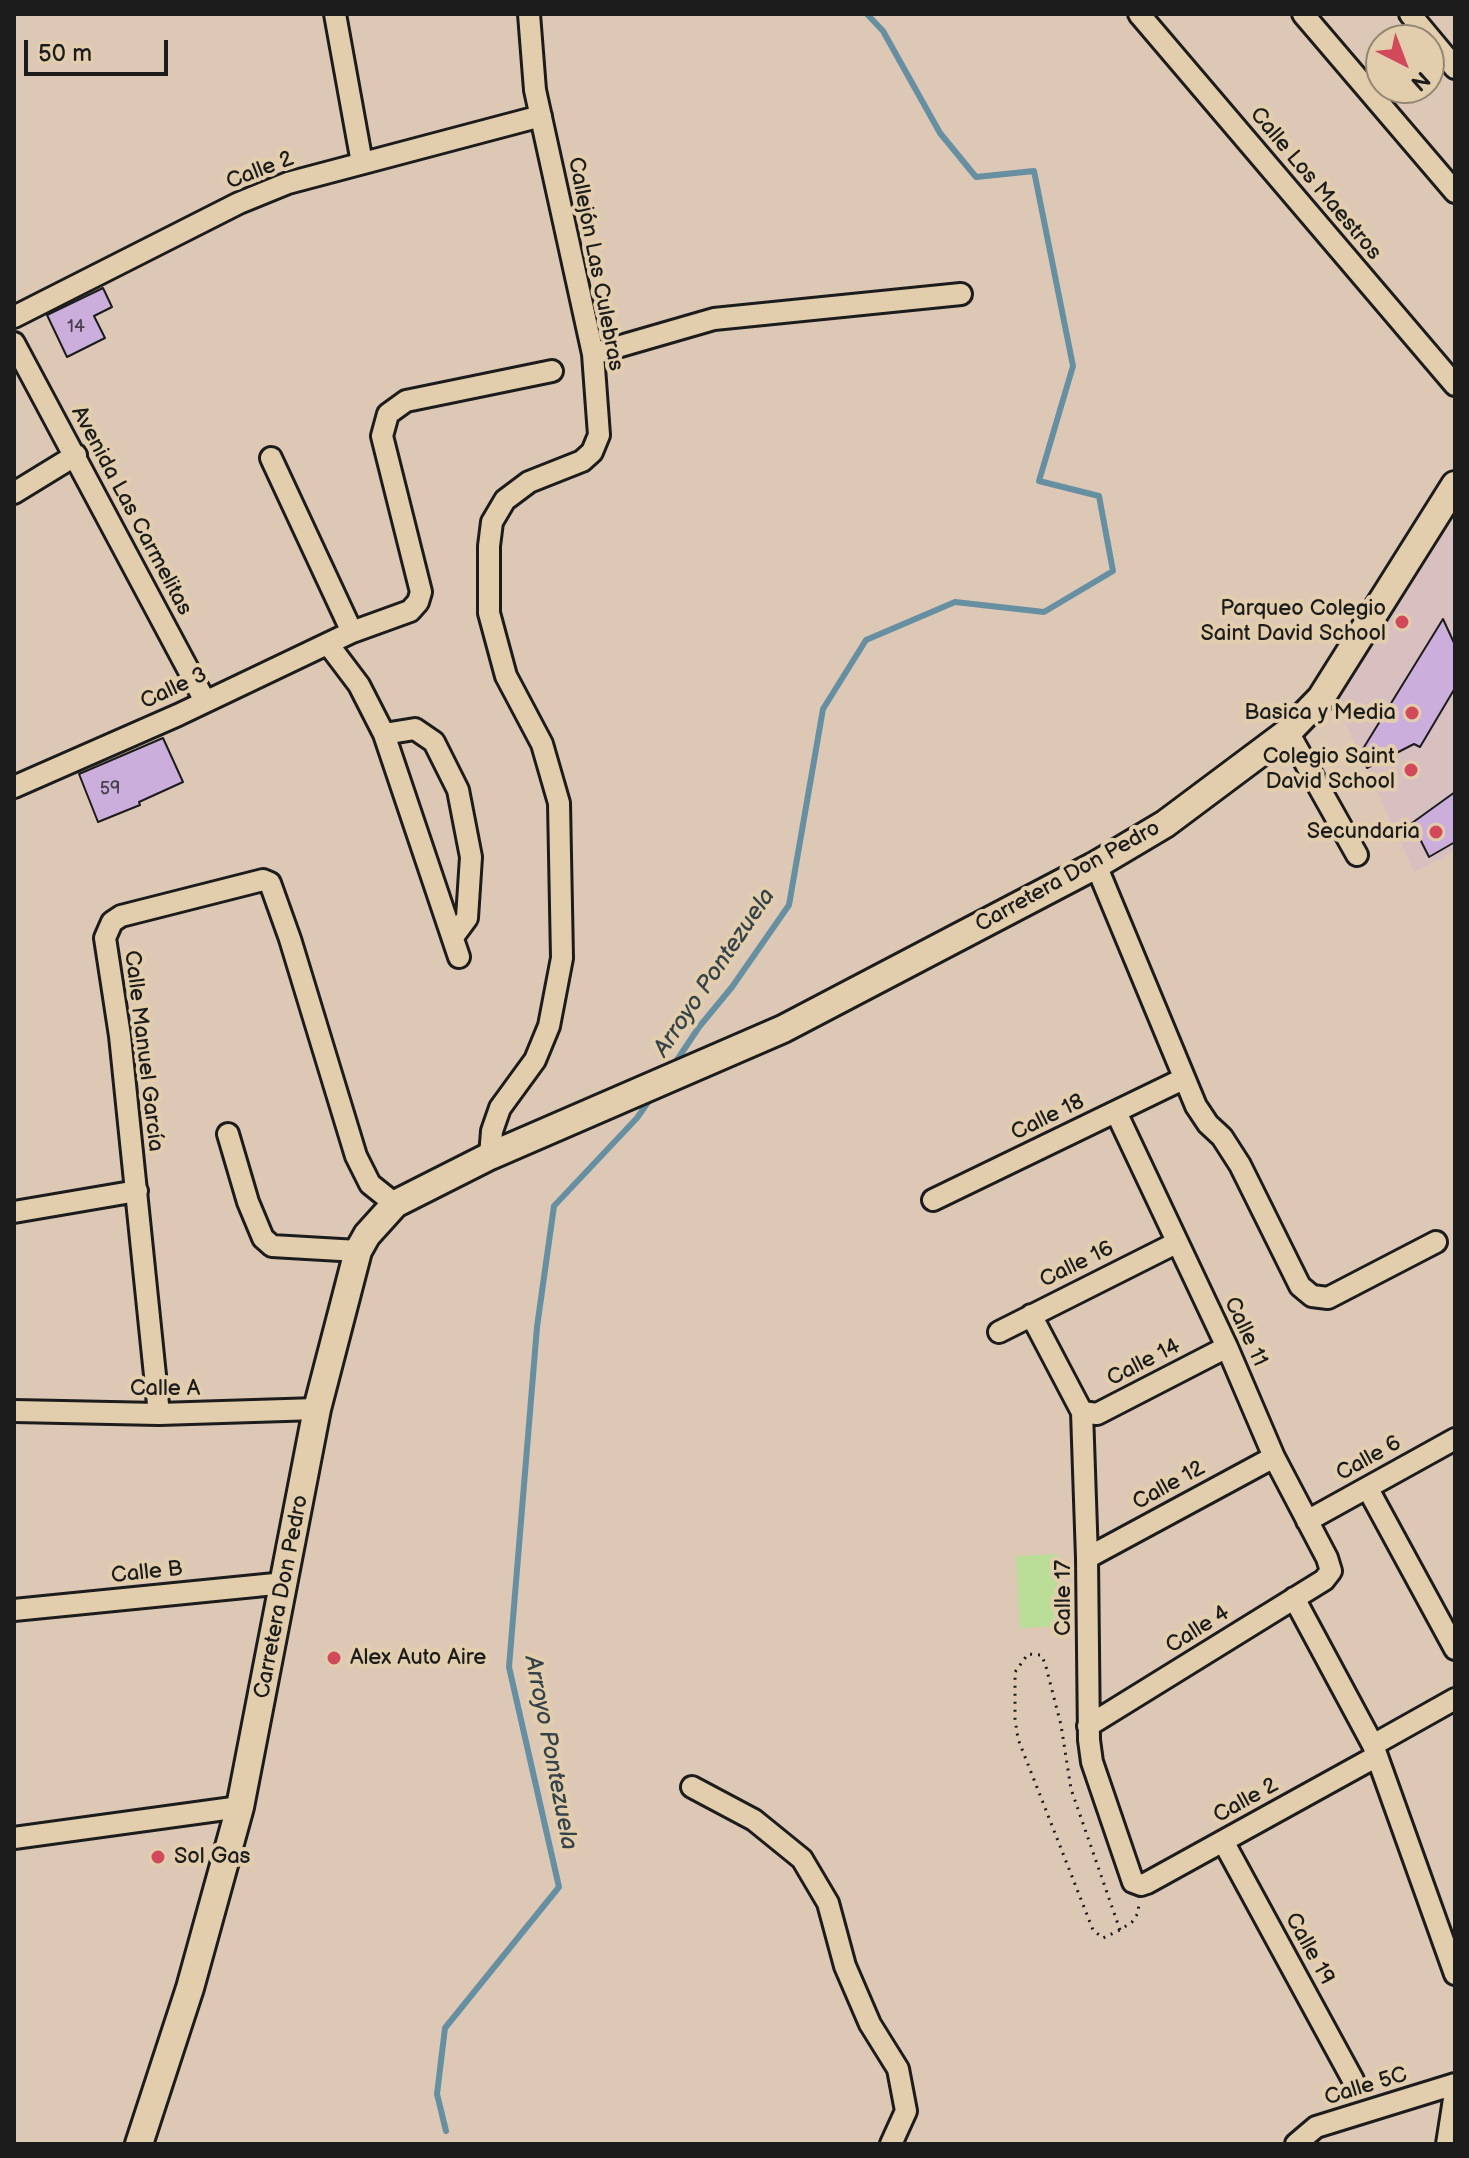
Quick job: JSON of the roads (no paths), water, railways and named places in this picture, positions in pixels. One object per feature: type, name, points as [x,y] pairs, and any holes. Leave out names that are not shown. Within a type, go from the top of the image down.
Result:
[{"type":"street","points":[[335,14],[362,163]]},
{"type":"street","name":"Callejón Las Culebras","points":[[490,1156],[492,1131],[500,1108],[535,1060],[549,1026],[562,958],[559,803],[542,744],[506,676],[489,613],[490,534],[492,522],[505,500],[529,482],[582,461],[592,452],[599,435],[593,354],[535,90],[529,14]]},
{"type":"street","name":"Calle Los Maestros","points":[[1139,14],[1455,385]]},
{"type":"street","points":[[1303,14],[1455,192]]},
{"type":"street","points":[[1410,14],[1455,68]]},
{"type":"street","name":"Calle 2","points":[[14,317],[239,203],[288,183],[541,116]]},
{"type":"street","points":[[593,354],[714,319],[961,294]]},
{"type":"street","name":"Avenida Las Carmelitas","points":[[14,343],[205,701]]},
{"type":"street","name":"Calle 3","points":[[14,787],[352,632],[410,611],[418,602],[421,592],[382,436],[388,414],[406,401],[552,371]]},
{"type":"street","points":[[14,493],[76,455]]},
{"type":"street","points":[[271,458],[352,632]]},
{"type":"street","name":"Carretera Don Pedro","points":[[139,2144],[190,1988],[240,1807],[317,1409],[358,1251],[367,1235],[395,1204],[490,1156],[783,1029],[1096,865],[1165,824],[1288,732],[1321,698],[1455,485]]},
{"type":"street","points":[[328,644],[359,685],[384,734],[456,947],[467,918],[471,857],[458,790],[434,742],[415,729],[384,734]]},
{"type":"street","points":[[1288,732],[1357,855]]},
{"type":"street","points":[[1096,865],[1183,1079],[1196,1106],[1240,1165],[1296,1281],[1312,1296],[1328,1298],[1436,1242]]},
{"type":"street","name":"Calle Manuel García","points":[[159,1414],[120,1036],[105,938],[106,930],[121,916],[263,880],[270,883],[356,1156],[370,1184],[395,1204]]},
{"type":"street","name":"Calle 18","points":[[933,1200],[1183,1079]]},
{"type":"street","name":"Calle 11","points":[[1116,1112],[1227,1347],[1274,1457],[1331,1571]]},
{"type":"street","points":[[228,1134],[248,1202],[263,1238],[272,1246],[358,1251]]},
{"type":"street","points":[[14,1212],[137,1191]]},
{"type":"street","name":"Calle 16","points":[[999,1332],[1176,1243]]},
{"type":"street","name":"Calle 17","points":[[1031,1315],[1082,1412],[1088,1726],[1092,1762],[1130,1878],[1136,1885]]},
{"type":"street","name":"Calle 14","points":[[1082,1412],[1097,1414],[1227,1347]]},
{"type":"street","name":"Calle A","points":[[14,1411],[159,1414],[317,1409]]},
{"type":"street","name":"Calle 6","points":[[1307,1521],[1455,1439]]},
{"type":"street","name":"Calle 12","points":[[1087,1558],[1274,1457]]},
{"type":"street","points":[[1368,1489],[1455,1649]]},
{"type":"street","name":"Calle 4","points":[[1088,1726],[1324,1580],[1331,1571]]},
{"type":"street","name":"Calle B","points":[[14,1610],[285,1583]]},
{"type":"street","points":[[1294,1598],[1375,1750],[1455,1974]]},
{"type":"street","name":"Calle 2","points":[[1136,1885],[1147,1883],[1223,1841],[1455,1699]]},
{"type":"street","points":[[692,1787],[754,1820],[802,1859],[828,1903],[845,1966],[857,1995],[870,2024],[898,2069],[906,2111],[891,2144]]},
{"type":"street","points":[[14,1838],[240,1807]]},
{"type":"street","name":"Calle 19","points":[[1223,1841],[1353,2080]]},
{"type":"street","points":[[1447,2144],[1454,2092]]},
{"type":"street","name":"Calle 5C","points":[[1296,2144],[1316,2127],[1454,2092]]},
{"type":"waterway","name":"Arroyo Pontezuela","points":[[673,1066],[789,905],[823,709],[866,640],[955,602],[1044,612],[1113,571],[1099,496],[1039,481],[1073,366],[1034,171],[976,177],[940,133],[883,31],[867,14]]},
{"type":"waterway","name":"Arroyo Pontezuela","points":[[446,2131],[437,2094],[445,2028],[559,1887],[509,1667],[537,1327],[554,1206],[637,1118],[651,1098]]},
{"type":"place","name":"Parqueo Colegio Saint David School","points":[[1402,622]]},
{"type":"place","name":"Basica y Media","points":[[1412,713]]},
{"type":"place","name":"Colegio Saint David School","points":[[1411,770]]},
{"type":"place","name":"Secundaria","points":[[1436,832]]},
{"type":"place","name":"Alex Auto Aire","points":[[334,1658]]},
{"type":"place","name":"Sol Gas","points":[[158,1857]]}]
